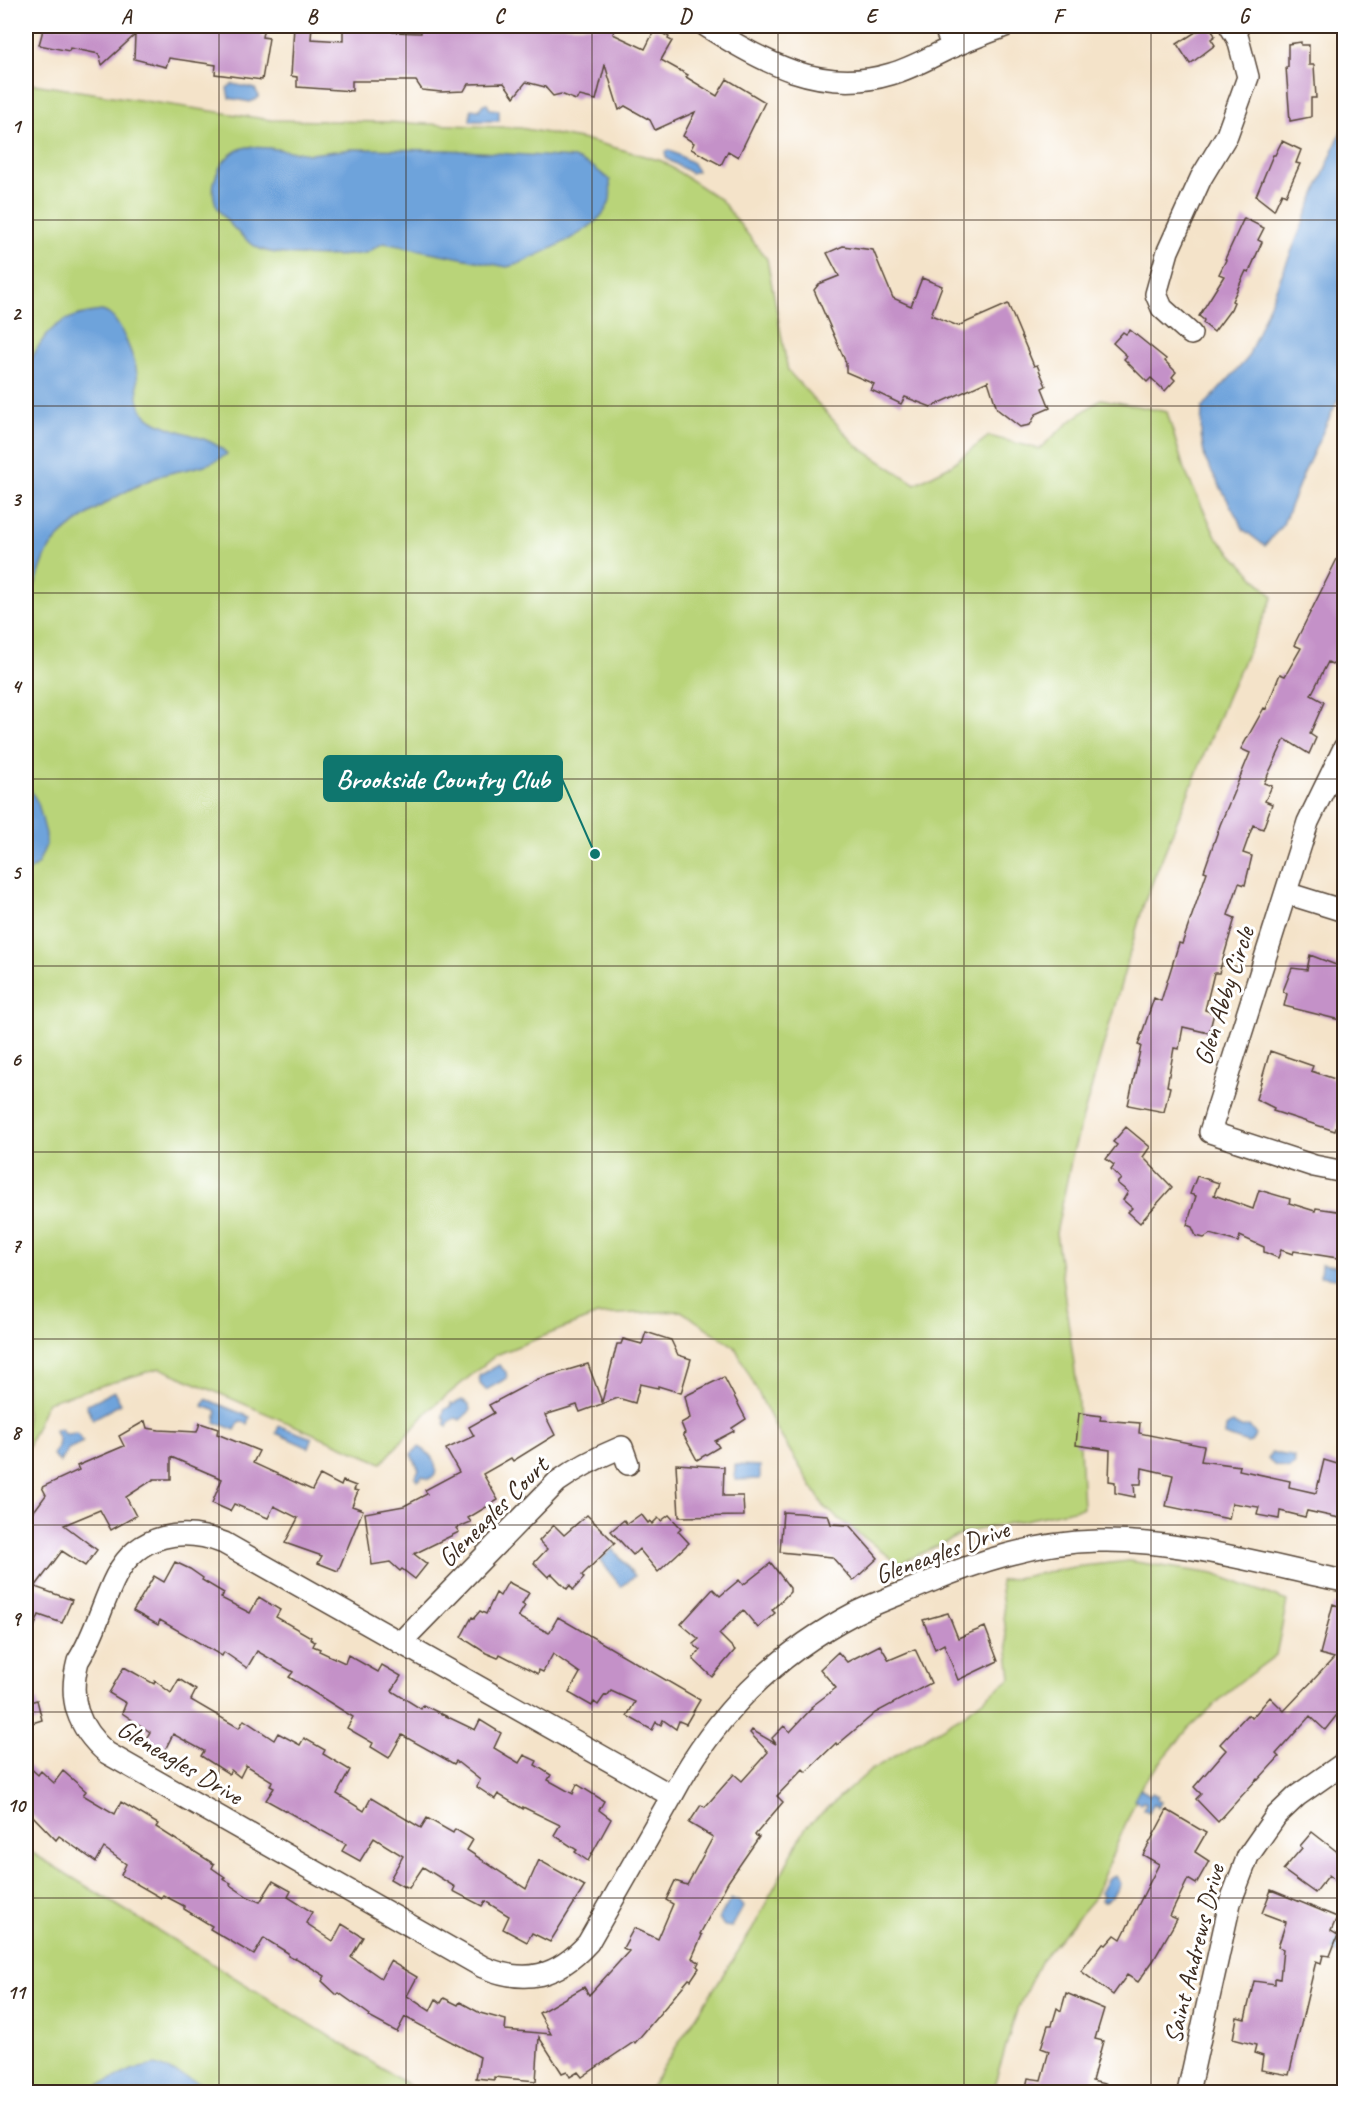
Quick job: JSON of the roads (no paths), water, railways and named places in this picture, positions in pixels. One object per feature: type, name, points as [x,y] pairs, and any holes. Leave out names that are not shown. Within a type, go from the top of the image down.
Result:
[{"type":"street","points":[[706,26],[747,52],[779,68],[810,77],[840,81],[864,80],[889,75],[1005,26]]},
{"type":"street","points":[[944,26],[952,47]]},
{"type":"street","points":[[1191,334],[1162,308],[1156,294],[1168,251],[1202,178],[1227,135],[1248,77],[1239,39],[1230,26]]},
{"type":"street","name":"Glen Abby Circle","points":[[1344,748],[1308,822],[1210,1132],[1314,1166],[1344,1172]]},
{"type":"street","points":[[1286,893],[1344,911]]},
{"type":"street","name":"Gleneagles Court","points":[[400,1643],[557,1482],[586,1463],[622,1447],[628,1464]]},
{"type":"street","name":"Gleneagles Drive","points":[[672,1796],[224,1543],[206,1536],[171,1535],[144,1546],[129,1558],[117,1574],[78,1661],[74,1694],[77,1711],[83,1726],[94,1742],[107,1753],[483,1967],[500,1974],[520,1977],[539,1976],[557,1970],[573,1959],[588,1943],[672,1796],[685,1772],[710,1733],[735,1704],[790,1653],[818,1634],[858,1612],[981,1562],[1019,1551],[1063,1543],[1141,1542],[1174,1546],[1344,1581]]},
{"type":"street","name":"Saint Andrews Drive","points":[[1188,2092],[1230,1903],[1248,1856],[1261,1836],[1297,1796],[1344,1763]]},
{"type":"water","points":[[822,26],[854,26],[852,31],[833,31]]},
{"type":"water","points":[[233,84],[255,89],[259,96],[250,102],[229,98],[227,88]]},
{"type":"water","points":[[483,104],[487,104],[490,109],[499,110],[499,121],[470,121],[471,109],[479,110]]},
{"type":"water","points":[[1344,124],[1344,386],[1283,524],[1265,546],[1244,530],[1205,459],[1201,435],[1202,408],[1247,359]]},
{"type":"water","points":[[247,147],[310,154],[352,149],[448,150],[574,158],[593,167],[610,180],[610,197],[604,213],[583,231],[542,253],[507,267],[384,243],[359,254],[312,256],[279,253],[253,245],[228,222],[216,205],[214,187],[219,169],[231,155]]},
{"type":"water","points":[[669,150],[693,163],[697,171],[691,173],[667,159],[665,153]]},
{"type":"water","points":[[102,311],[114,319],[127,342],[136,367],[138,397],[142,410],[160,424],[208,441],[219,446],[227,454],[202,466],[166,474],[145,482],[84,517],[50,548],[35,584],[26,597],[26,372],[38,346],[54,328],[74,317]]},
{"type":"water","points":[[26,782],[38,803],[46,834],[46,845],[38,864],[26,874]]},
{"type":"water","points":[[1321,1264],[1344,1267],[1344,1279],[1320,1276]]},
{"type":"water","points":[[499,1365],[506,1372],[507,1378],[486,1390],[480,1384],[479,1376]]},
{"type":"water","points":[[114,1391],[121,1404],[93,1419],[86,1405]]},
{"type":"water","points":[[206,1399],[250,1417],[248,1424],[240,1421],[235,1430],[215,1422],[217,1411],[203,1406]]},
{"type":"water","points":[[462,1400],[469,1404],[470,1411],[460,1420],[456,1418],[450,1421],[447,1427],[444,1423],[446,1421],[443,1416],[444,1410],[451,1406],[451,1403]]},
{"type":"water","points":[[1232,1423],[1241,1428],[1249,1426],[1256,1435],[1251,1442],[1247,1443],[1225,1435],[1226,1427]]},
{"type":"water","points":[[279,1426],[312,1438],[309,1448],[276,1433]]},
{"type":"water","points":[[60,1428],[65,1434],[77,1433],[83,1442],[68,1449],[60,1462],[52,1455],[59,1443],[54,1431]]},
{"type":"water","points":[[419,1447],[430,1455],[434,1462],[435,1475],[429,1479],[422,1476],[417,1480],[415,1477],[419,1470],[411,1454]]},
{"type":"water","points":[[1273,1452],[1294,1457],[1295,1464],[1289,1469],[1274,1465],[1268,1458]]},
{"type":"water","points":[[735,1465],[760,1466],[760,1479],[735,1480]]},
{"type":"water","points":[[613,1549],[635,1576],[621,1587],[600,1560]]},
{"type":"water","points":[[1140,1789],[1150,1795],[1152,1793],[1158,1796],[1156,1800],[1161,1802],[1158,1808],[1153,1804],[1149,1812],[1144,1809],[1146,1803],[1142,1801],[1141,1804],[1134,1800]]},
{"type":"water","points":[[1116,1875],[1120,1884],[1112,1897],[1103,1902],[1101,1900],[1103,1895],[1100,1893],[1108,1878]]},
{"type":"water","points":[[731,1899],[739,1901],[743,1907],[732,1927],[724,1926],[719,1918]]},
{"type":"water","points":[[1342,1930],[1344,1931],[1344,1950],[1340,1954],[1334,1952],[1331,1947]]},
{"type":"water","points":[[156,2065],[223,2092],[84,2092],[134,2069]]},
{"type":"place","name":"Brookside Country Club","points":[[595,854]]}]
